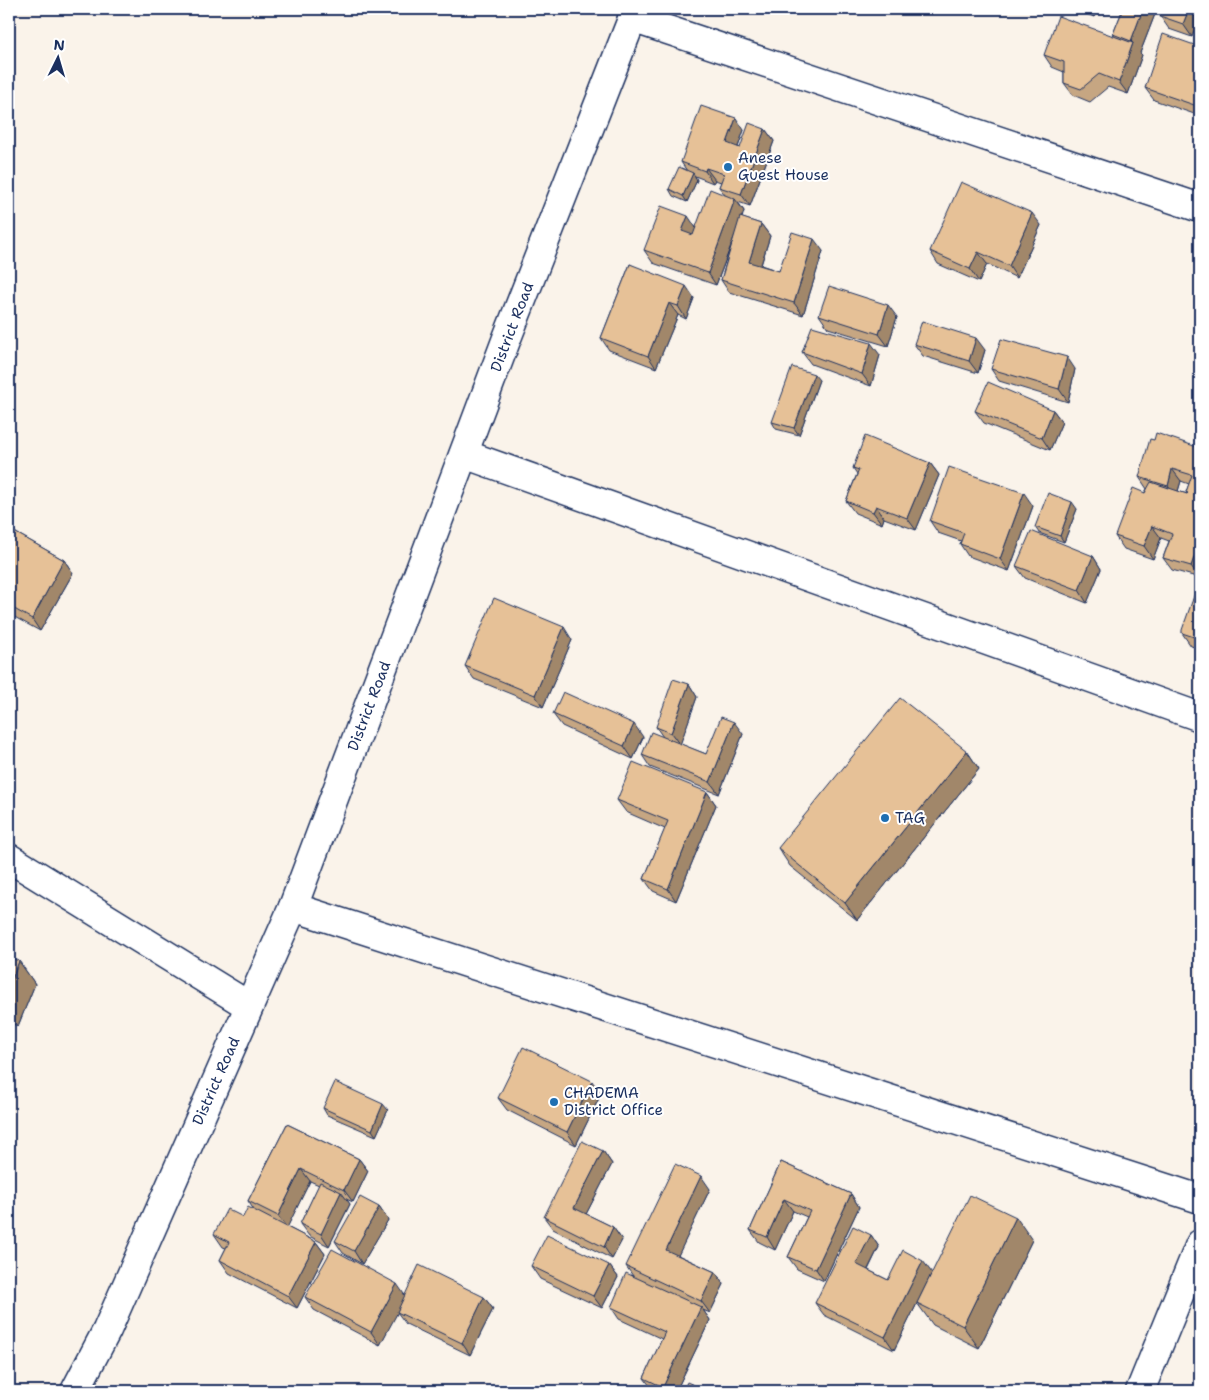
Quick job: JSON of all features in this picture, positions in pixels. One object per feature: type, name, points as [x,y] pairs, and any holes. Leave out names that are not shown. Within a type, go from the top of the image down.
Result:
[{"type":"street","points":[[634,14],[1200,208]]},
{"type":"street","name":"District Road","points":[[75,1391],[110,1322],[293,907],[511,329],[634,14]]},
{"type":"street","points":[[464,454],[1200,717]]},
{"type":"street","points":[[9,858],[249,1006]]},
{"type":"street","points":[[293,907],[1200,1199]]},
{"type":"street","points":[[1140,1391],[1200,1244]]},
{"type":"building","points":[[1123,9],[1143,9],[1131,41],[1113,34]]},
{"type":"building","points":[[1163,9],[1189,9],[1183,24],[1160,16]]},
{"type":"building","points":[[1058,16],[1133,43],[1119,82],[1099,74],[1081,89],[1064,83],[1064,62],[1044,55]]},
{"type":"building","points":[[1163,34],[1200,47],[1200,107],[1145,88]]},
{"type":"building","name":"Anese Guest House","points":[[701,106],[736,118],[727,143],[740,148],[749,123],[765,129],[741,194],[719,187],[724,174],[706,168],[705,171],[681,162]]},
{"type":"building","points":[[679,167],[693,173],[683,196],[669,189]]},
{"type":"building","points":[[961,182],[1032,213],[1009,266],[978,252],[970,269],[930,251]]},
{"type":"building","points":[[710,189],[735,199],[708,273],[644,250],[661,206],[688,216],[682,231],[693,235]]},
{"type":"building","points":[[740,217],[761,224],[749,262],[779,271],[792,232],[814,239],[794,303],[721,280]]},
{"type":"building","points":[[630,264],[686,286],[678,306],[669,303],[648,356],[601,338]]},
{"type":"building","points":[[829,286],[888,305],[879,334],[819,315]]},
{"type":"building","points":[[922,321],[976,338],[969,361],[914,344]]},
{"type":"building","points":[[812,326],[871,343],[862,374],[802,352]]},
{"type":"building","points":[[1001,339],[1067,357],[1059,389],[991,369]]},
{"type":"building","points":[[792,367],[814,374],[794,428],[772,422]]},
{"type":"building","points":[[988,382],[1053,410],[1042,438],[975,411]]},
{"type":"building","points":[[1156,433],[1200,448],[1200,540],[1191,566],[1163,558],[1172,534],[1152,526],[1144,546],[1115,536],[1133,488],[1145,493],[1151,482],[1188,493],[1186,492],[1192,475],[1172,469],[1168,486],[1139,477],[1150,439],[1154,440]]},
{"type":"building","points":[[865,436],[930,463],[907,518],[876,506],[873,512],[846,501],[859,470],[853,468]]},
{"type":"building","points":[[949,467],[1024,493],[1000,559],[960,544],[964,533],[930,521]]},
{"type":"building","points":[[1048,493],[1072,502],[1060,536],[1035,527]]},
{"type":"building","points":[[9,529],[64,560],[32,619],[9,606]]},
{"type":"building","points":[[1031,531],[1093,556],[1079,590],[1016,566]]},
{"type":"building","points":[[1200,579],[1200,639],[1182,633],[1182,630]]},
{"type":"building","points":[[494,598],[564,627],[535,695],[465,666]]},
{"type":"building","points":[[673,679],[689,684],[671,733],[656,727]]},
{"type":"building","points":[[563,692],[634,724],[624,746],[553,714]]},
{"type":"building","name":"TAG","points":[[900,698],[967,751],[845,903],[778,848]]},
{"type":"building","points":[[721,717],[734,722],[710,782],[642,755],[651,732],[706,754]]},
{"type":"building","points":[[633,762],[707,792],[668,889],[644,879],[668,821],[617,800]]},
{"type":"building","points":[[9,957],[19,961],[9,987]]},
{"type":"building","name":"CHADEMA District Office","points":[[523,1047],[592,1081],[567,1132],[498,1098]]},
{"type":"building","points":[[335,1082],[383,1104],[372,1130],[323,1108]]},
{"type":"building","points":[[287,1124],[359,1159],[344,1190],[301,1169],[278,1216],[248,1201]]},
{"type":"building","points":[[582,1141],[603,1151],[574,1208],[613,1227],[604,1247],[544,1217]]},
{"type":"building","points":[[781,1162],[851,1194],[816,1269],[788,1257],[810,1211],[784,1199],[767,1237],[750,1230]]},
{"type":"building","points":[[675,1164],[701,1176],[666,1250],[715,1272],[701,1301],[626,1266]]},
{"type":"building","points":[[320,1182],[341,1192],[321,1234],[300,1224]]},
{"type":"building","points":[[970,1195],[1016,1217],[963,1326],[917,1303]]},
{"type":"building","points":[[360,1197],[379,1207],[354,1251],[335,1241]]},
{"type":"building","points":[[248,1207],[316,1242],[288,1296],[220,1260],[229,1242],[214,1234],[227,1209],[243,1217]]},
{"type":"building","points":[[853,1226],[871,1235],[856,1264],[888,1280],[903,1250],[923,1261],[885,1337],[815,1303]]},
{"type":"building","points":[[547,1235],[609,1265],[593,1296],[531,1266]]},
{"type":"building","points":[[332,1249],[397,1284],[371,1332],[305,1297]]},
{"type":"building","points":[[419,1265],[484,1297],[462,1343],[397,1312]]},
{"type":"building","points":[[626,1273],[701,1307],[663,1387],[644,1378],[665,1332],[611,1307]]},
{"type":"building","points":[[687,1382],[707,1391],[683,1391]]},
{"type":"place","name":"Anese Guest House","points":[[728,167]]},
{"type":"place","name":"TAG","points":[[885,818]]},
{"type":"place","name":"CHADEMA District Office","points":[[554,1102]]}]
